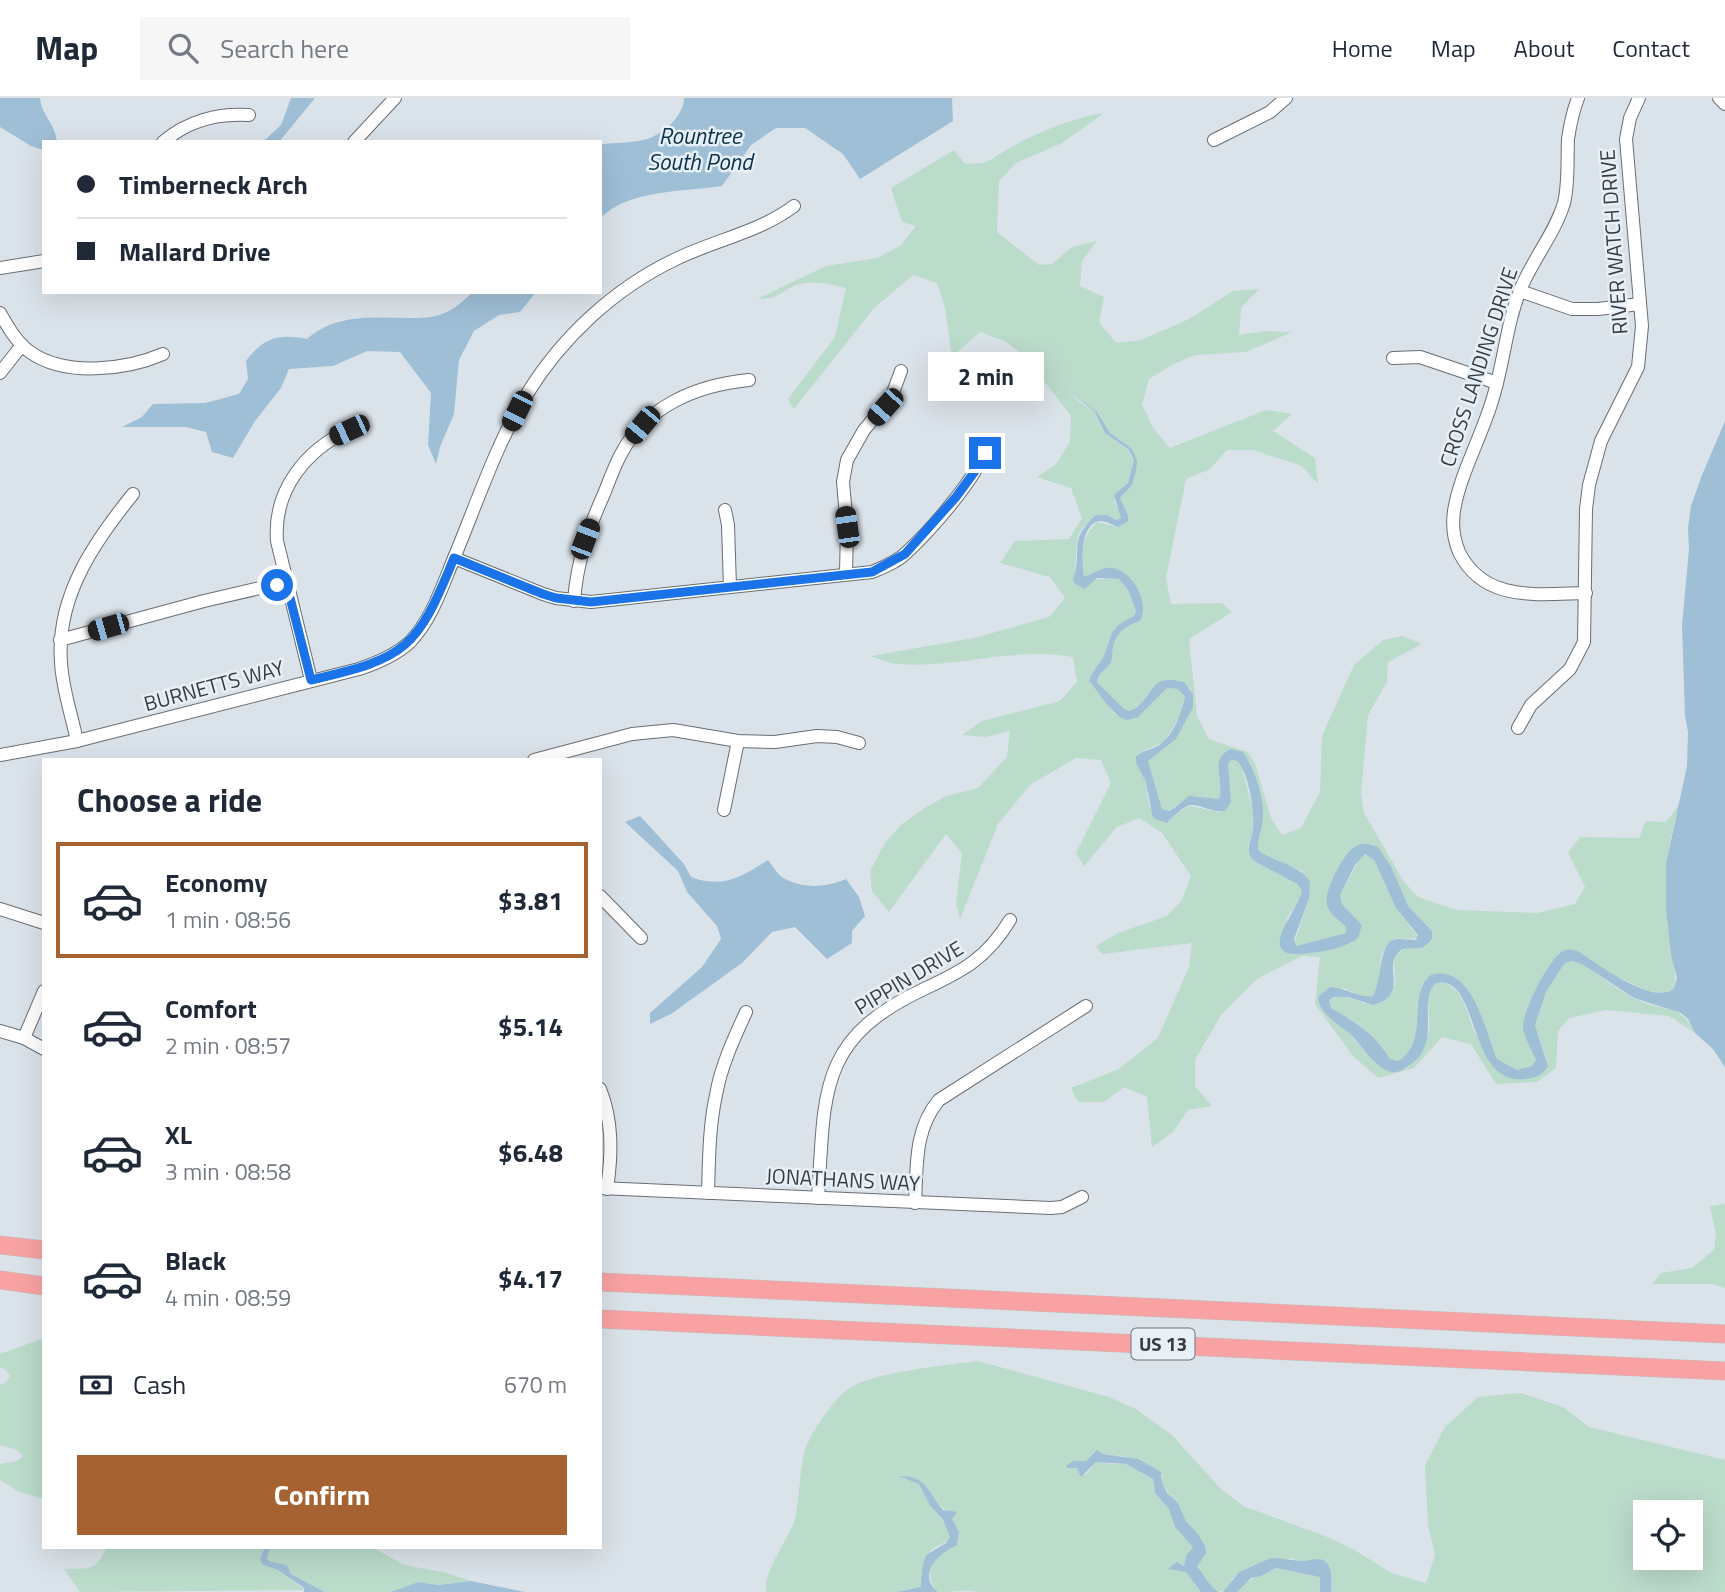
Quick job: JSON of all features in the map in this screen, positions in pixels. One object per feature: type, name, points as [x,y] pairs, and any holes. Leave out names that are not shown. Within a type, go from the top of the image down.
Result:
[{"type":"highway","points":[[0,1245],[42,1250]]},
{"type":"highway","points":[[0,1280],[42,1286]]},
{"type":"highway","name":"US 13","points":[[602,1282],[1725,1334]]},
{"type":"highway","name":"US 13","points":[[602,1319],[1725,1371]]},
{"type":"street","points":[[356,140],[395,98]]},
{"type":"street","points":[[1214,141],[1270,111],[1286,98]]},
{"type":"street","name":"CROSS LANDING DRIVE","points":[[1578,98],[1569,137],[1567,184],[1563,204],[1520,291],[1510,322],[1497,383],[1454,510],[1453,530],[1458,551],[1479,579],[1500,590],[1523,594],[1586,593]]},
{"type":"street","name":"RIVER WATCH DRIVE","points":[[1518,728],[1531,705],[1562,679],[1581,652],[1586,632],[1588,485],[1601,441],[1638,367],[1642,335],[1626,139],[1630,118],[1639,98]]},
{"type":"street","points":[[1719,98],[1725,104]]},
{"type":"street","points":[[166,140],[202,120],[234,114],[249,115]]},
{"type":"street","name":"BURNETTS WAY","points":[[0,755],[77,741],[366,667],[399,651],[409,643],[428,618],[517,411],[552,360],[584,323],[626,289],[675,259],[761,227],[794,206]]},
{"type":"street","points":[[0,268],[42,261]]},
{"type":"street","points":[[1520,291],[1572,309],[1640,304]]},
{"type":"street","points":[[0,313],[22,345],[41,359],[67,367],[121,367],[138,364],[163,354]]},
{"type":"street","points":[[0,373],[22,345]]},
{"type":"street","points":[[1393,358],[1420,357],[1497,383]]},
{"type":"street","points":[[846,574],[847,527],[843,482],[847,460],[864,430],[891,398],[901,371]]},
{"type":"street","points":[[574,601],[577,569],[585,539],[621,454],[632,437],[655,414],[683,397],[721,384],[749,380]]},
{"type":"street","points":[[311,680],[286,582],[276,531],[277,519],[296,472],[316,449],[349,430]]},
{"type":"street","points":[[454,558],[543,594],[574,601],[607,601],[872,572],[905,554],[971,478],[981,463],[986,448]]},
{"type":"street","points":[[77,741],[61,664],[62,621],[71,591],[100,537],[133,494]]},
{"type":"street","points":[[725,510],[730,587]]},
{"type":"street","points":[[60,640],[286,582]]},
{"type":"street","points":[[542,758],[632,734],[673,730],[738,741],[775,742],[817,736],[837,737],[859,743]]},
{"type":"street","points":[[724,810],[738,741]]},
{"type":"street","points":[[602,898],[641,938]]},
{"type":"street","points":[[0,909],[42,922]]},
{"type":"street","name":"PIPPIN DRIVE","points":[[818,1198],[828,1086],[842,1053],[874,1017],[971,965],[990,948],[1010,920]]},
{"type":"street","points":[[24,1038],[42,996]]},
{"type":"street","points":[[915,1203],[920,1131],[939,1100],[1086,1006]]},
{"type":"street","points":[[708,1193],[716,1092],[746,1012]]},
{"type":"street","points":[[0,1031],[24,1038],[42,1048]]},
{"type":"street","points":[[602,1096],[611,1140],[604,1189]]},
{"type":"street","name":"JONATHANS WAY","points":[[604,1189],[1051,1208],[1062,1207],[1082,1197]]},
{"type":"green space","points":[[1104,113],[1062,143],[1016,163],[999,181],[997,232],[1039,265],[1052,264],[1072,247],[1097,241],[1082,261],[1080,286],[1104,297],[1099,322],[1116,343],[1141,340],[1189,319],[1233,291],[1259,289],[1241,308],[1239,335],[1265,331],[1292,332],[1246,352],[1195,355],[1172,365],[1149,379],[1142,404],[1153,428],[1170,448],[1266,410],[1292,414],[1273,431],[1315,458],[1318,484],[1302,466],[1253,450],[1227,450],[1210,469],[1186,479],[1166,578],[1171,604],[1222,603],[1232,612],[1189,639],[1197,716],[1209,739],[1247,752],[1255,763],[1271,818],[1282,835],[1301,828],[1320,792],[1322,736],[1354,665],[1383,640],[1402,636],[1422,644],[1388,662],[1387,682],[1368,715],[1361,794],[1364,813],[1404,882],[1418,897],[1457,910],[1537,913],[1575,904],[1585,887],[1568,853],[1580,837],[1639,838],[1646,821],[1666,822],[1679,805],[1669,851],[1666,882],[1674,988],[1665,993],[1647,991],[1563,951],[1524,1032],[1536,1060],[1533,1066],[1517,1070],[1497,1059],[1455,978],[1422,984],[1418,1026],[1412,1046],[1398,1061],[1390,1059],[1364,1029],[1331,1008],[1329,1000],[1333,998],[1347,998],[1366,1004],[1395,985],[1394,959],[1397,954],[1432,931],[1408,906],[1392,868],[1378,847],[1372,844],[1353,847],[1333,915],[1346,927],[1346,933],[1296,946],[1294,944],[1309,899],[1302,871],[1271,859],[1258,850],[1263,811],[1251,766],[1225,751],[1219,764],[1219,799],[1194,797],[1170,811],[1162,809],[1148,761],[1176,739],[1191,688],[1153,686],[1141,704],[1129,711],[1097,682],[1100,674],[1111,662],[1114,642],[1119,634],[1126,627],[1140,621],[1132,579],[1106,568],[1084,576],[1082,561],[1085,540],[1097,522],[1118,527],[1128,515],[1120,498],[1133,481],[1134,461],[1128,483],[1114,501],[1121,518],[1116,520],[1107,515],[1081,530],[1073,579],[1119,579],[1128,590],[1136,611],[1134,616],[1114,630],[1089,681],[1107,701],[1114,714],[1138,717],[1167,688],[1178,689],[1185,697],[1182,712],[1164,742],[1141,752],[1137,763],[1146,782],[1149,806],[1167,823],[1188,807],[1221,812],[1231,802],[1228,764],[1231,760],[1241,764],[1253,810],[1253,830],[1248,847],[1254,861],[1297,884],[1302,890],[1302,897],[1287,918],[1292,955],[1352,943],[1362,925],[1342,904],[1340,895],[1361,856],[1369,855],[1374,860],[1396,908],[1419,938],[1394,939],[1382,953],[1378,987],[1373,996],[1364,998],[1344,988],[1318,997],[1327,1016],[1349,1034],[1376,1063],[1387,1070],[1394,1072],[1408,1066],[1424,1044],[1429,1030],[1429,992],[1440,982],[1461,997],[1477,1036],[1508,1077],[1547,1060],[1535,1025],[1546,992],[1564,964],[1572,961],[1582,964],[1642,1002],[1673,1010],[1684,1017],[1695,1033],[1669,1016],[1606,1010],[1569,1018],[1558,1031],[1556,1068],[1537,1082],[1496,1084],[1471,1044],[1442,1037],[1414,1068],[1378,1078],[1353,1056],[1315,1004],[1320,957],[1302,956],[1257,979],[1221,1015],[1195,1060],[1195,1086],[1212,1106],[1188,1110],[1173,1132],[1152,1147],[1147,1097],[1124,1087],[1104,1102],[1078,1102],[1071,1088],[1119,1069],[1158,1038],[1189,967],[1192,943],[1102,954],[1096,946],[1118,933],[1167,916],[1182,900],[1191,876],[1162,833],[1140,818],[1117,827],[1084,866],[1076,853],[1111,783],[1101,760],[1076,758],[1030,785],[998,824],[960,919],[956,903],[962,853],[946,834],[889,912],[872,891],[870,871],[885,843],[902,824],[946,796],[978,788],[1007,757],[1010,731],[986,737],[962,735],[982,721],[1060,701],[1077,682],[1073,657],[1051,654],[919,665],[894,663],[871,656],[974,638],[1049,617],[1065,598],[1050,577],[1000,563],[1015,541],[1069,539],[1082,518],[1071,488],[1037,477],[1056,464],[1070,442],[1071,416],[1024,355],[1004,341],[980,332],[952,357],[945,307],[937,283],[913,275],[874,308],[794,409],[788,399],[835,337],[846,288],[807,283],[794,286],[774,297],[757,299],[826,266],[877,258],[900,246],[916,226],[902,222],[891,188],[954,150],[965,164],[986,162],[1043,131]],"holes":[[[1067,389],[1097,412],[1110,433],[1132,449],[1134,459],[1129,451],[1105,433],[1095,412]]]},
{"type":"green space","points":[[1725,1204],[1725,1288],[1711,1284],[1652,1284],[1661,1273],[1692,1268],[1714,1250],[1716,1235],[1710,1206]]},
{"type":"green space","points":[[42,1339],[42,1498],[19,1492],[0,1480],[0,1464],[17,1461],[23,1456],[17,1450],[0,1445],[0,1385],[10,1376],[5,1369],[0,1368],[0,1354]]},
{"type":"green space","points":[[978,1361],[1109,1397],[1136,1409],[1172,1435],[1220,1488],[1243,1506],[1325,1536],[1353,1549],[1391,1573],[1426,1583],[1435,1555],[1428,1525],[1425,1465],[1445,1427],[1478,1397],[1521,1393],[1563,1407],[1589,1427],[1725,1460],[1725,1592],[1331,1592],[1330,1567],[1319,1559],[1302,1562],[1290,1558],[1233,1578],[1226,1590],[1217,1592],[1197,1567],[1206,1553],[1198,1534],[1186,1521],[1178,1503],[1168,1493],[1162,1482],[1163,1475],[1123,1456],[1103,1454],[1097,1450],[1086,1461],[1073,1461],[1086,1475],[1096,1462],[1100,1461],[1126,1464],[1153,1479],[1155,1493],[1169,1509],[1175,1527],[1193,1547],[1186,1556],[1184,1567],[1169,1569],[1186,1572],[1201,1592],[937,1591],[930,1578],[932,1565],[939,1555],[957,1545],[959,1532],[948,1512],[937,1503],[926,1486],[902,1477],[919,1484],[929,1504],[945,1524],[950,1537],[927,1555],[922,1587],[896,1592],[767,1592],[768,1576],[795,1519],[805,1450],[817,1426],[848,1389],[874,1378]]},
{"type":"green space","points":[[106,1549],[264,1549],[260,1559],[263,1565],[278,1570],[305,1590],[80,1592],[64,1569],[91,1567],[99,1561]]},
{"type":"green space","points":[[269,1549],[376,1549],[404,1565],[447,1573],[471,1581],[438,1585],[418,1582],[391,1592],[325,1592],[291,1574],[287,1565],[269,1561],[267,1558]]},
{"type":"green space","points":[[1276,1568],[1321,1577],[1320,1592],[1237,1592],[1250,1580]]},
{"type":"water","points":[[0,98],[40,98],[57,140],[42,140],[40,149],[0,127]]},
{"type":"water","points":[[291,98],[315,98],[281,140],[265,140],[281,125]]},
{"type":"water","name":"Rountree South Pond","points":[[684,98],[952,98],[953,121],[860,179],[843,154],[805,128],[776,128],[751,145],[722,186],[642,197],[627,202],[602,217],[602,144],[650,138],[677,117]]},
{"type":"water","points":[[471,294],[534,294],[520,312],[499,315],[474,331],[459,360],[454,414],[436,464],[428,445],[431,393],[400,352],[367,351],[333,366],[289,369],[281,388],[255,421],[233,458],[212,452],[206,432],[186,427],[122,427],[142,417],[153,404],[205,403],[239,394],[248,379],[246,361],[259,347],[272,339],[307,339],[331,325],[356,319],[434,316],[459,304]]},
{"type":"water","points":[[1064,387],[1097,412],[1110,433],[1132,449],[1137,461],[1132,485],[1120,498],[1128,521],[1118,527],[1103,521],[1094,523],[1089,528],[1084,544],[1084,576],[1106,568],[1115,568],[1130,578],[1143,604],[1140,621],[1126,627],[1119,634],[1114,642],[1111,662],[1100,674],[1097,682],[1129,711],[1162,681],[1184,682],[1193,694],[1193,707],[1176,739],[1148,761],[1162,809],[1170,811],[1189,796],[1219,799],[1220,758],[1231,749],[1243,752],[1254,774],[1262,800],[1263,820],[1258,850],[1301,872],[1310,882],[1309,899],[1294,939],[1296,946],[1346,933],[1346,927],[1328,909],[1331,882],[1346,856],[1356,846],[1367,844],[1378,847],[1392,868],[1408,906],[1432,931],[1432,939],[1423,947],[1406,948],[1397,954],[1393,967],[1393,988],[1384,1001],[1373,1005],[1348,997],[1334,997],[1329,1000],[1331,1008],[1364,1029],[1390,1059],[1398,1061],[1414,1042],[1420,993],[1424,983],[1431,975],[1445,974],[1457,979],[1475,1002],[1497,1059],[1517,1070],[1532,1066],[1536,1060],[1523,1029],[1526,1011],[1544,975],[1563,951],[1569,949],[1579,952],[1612,974],[1640,988],[1665,992],[1674,988],[1677,978],[1671,955],[1666,909],[1666,864],[1687,766],[1688,732],[1682,625],[1689,549],[1688,528],[1691,506],[1725,421],[1725,1067],[1681,1013],[1634,998],[1582,964],[1572,961],[1564,964],[1546,992],[1535,1025],[1548,1066],[1541,1074],[1532,1078],[1506,1077],[1493,1066],[1483,1049],[1461,995],[1450,985],[1436,983],[1431,991],[1425,1046],[1419,1057],[1401,1071],[1388,1071],[1377,1064],[1349,1033],[1325,1013],[1318,997],[1330,987],[1373,996],[1388,943],[1396,939],[1416,940],[1418,935],[1396,908],[1374,860],[1365,854],[1355,865],[1340,895],[1342,904],[1362,925],[1358,938],[1342,947],[1311,953],[1292,954],[1282,950],[1282,932],[1302,890],[1297,884],[1251,857],[1249,850],[1253,830],[1252,804],[1245,774],[1237,761],[1231,760],[1228,764],[1231,802],[1225,811],[1191,805],[1167,823],[1153,818],[1146,782],[1136,763],[1136,757],[1166,739],[1177,722],[1185,697],[1178,689],[1167,688],[1138,717],[1127,720],[1111,709],[1089,681],[1114,630],[1134,616],[1136,611],[1128,590],[1119,579],[1097,578],[1085,589],[1075,584],[1073,579],[1078,540],[1096,515],[1107,515],[1116,520],[1121,518],[1114,495],[1128,483],[1134,460],[1129,450],[1105,433],[1095,412]]},
{"type":"water","points":[[640,816],[684,864],[691,877],[713,882],[722,881],[749,872],[768,860],[780,876],[797,884],[822,885],[846,879],[859,897],[865,916],[852,931],[852,943],[827,959],[795,927],[772,932],[742,963],[671,1014],[650,1024],[650,1013],[702,967],[721,939],[717,926],[687,892],[678,871],[625,822]]},
{"type":"water","points":[[1097,1450],[1103,1454],[1138,1459],[1161,1472],[1167,1493],[1178,1503],[1186,1521],[1205,1546],[1206,1553],[1197,1567],[1218,1592],[1201,1592],[1186,1572],[1168,1569],[1177,1562],[1184,1566],[1186,1556],[1193,1547],[1175,1527],[1169,1509],[1155,1493],[1153,1479],[1126,1464],[1096,1462],[1081,1477],[1077,1468],[1067,1468],[1073,1461],[1086,1461]]},
{"type":"water","points":[[899,1476],[921,1482],[943,1510],[957,1512],[952,1519],[959,1532],[957,1545],[943,1553],[930,1571],[929,1578],[938,1592],[896,1592],[921,1587],[926,1555],[946,1543],[950,1537],[943,1520],[929,1504],[919,1484]]},
{"type":"water","points":[[264,1549],[270,1549],[267,1558],[269,1561],[287,1565],[291,1574],[325,1592],[304,1592],[304,1588],[278,1570],[263,1565],[260,1559]]},
{"type":"water","points":[[1271,1558],[1323,1560],[1331,1571],[1331,1592],[1320,1592],[1320,1577],[1276,1568],[1251,1578],[1237,1592],[1223,1592],[1239,1572]]},
{"type":"water","points":[[471,1581],[525,1592],[391,1592],[418,1582],[438,1585]]},
{"type":"route","points":[[277,585],[286,582],[311,680],[366,667],[383,660],[409,643],[428,618],[454,558],[543,594],[591,602],[872,572],[905,554],[956,497],[981,463],[985,453]]}]
